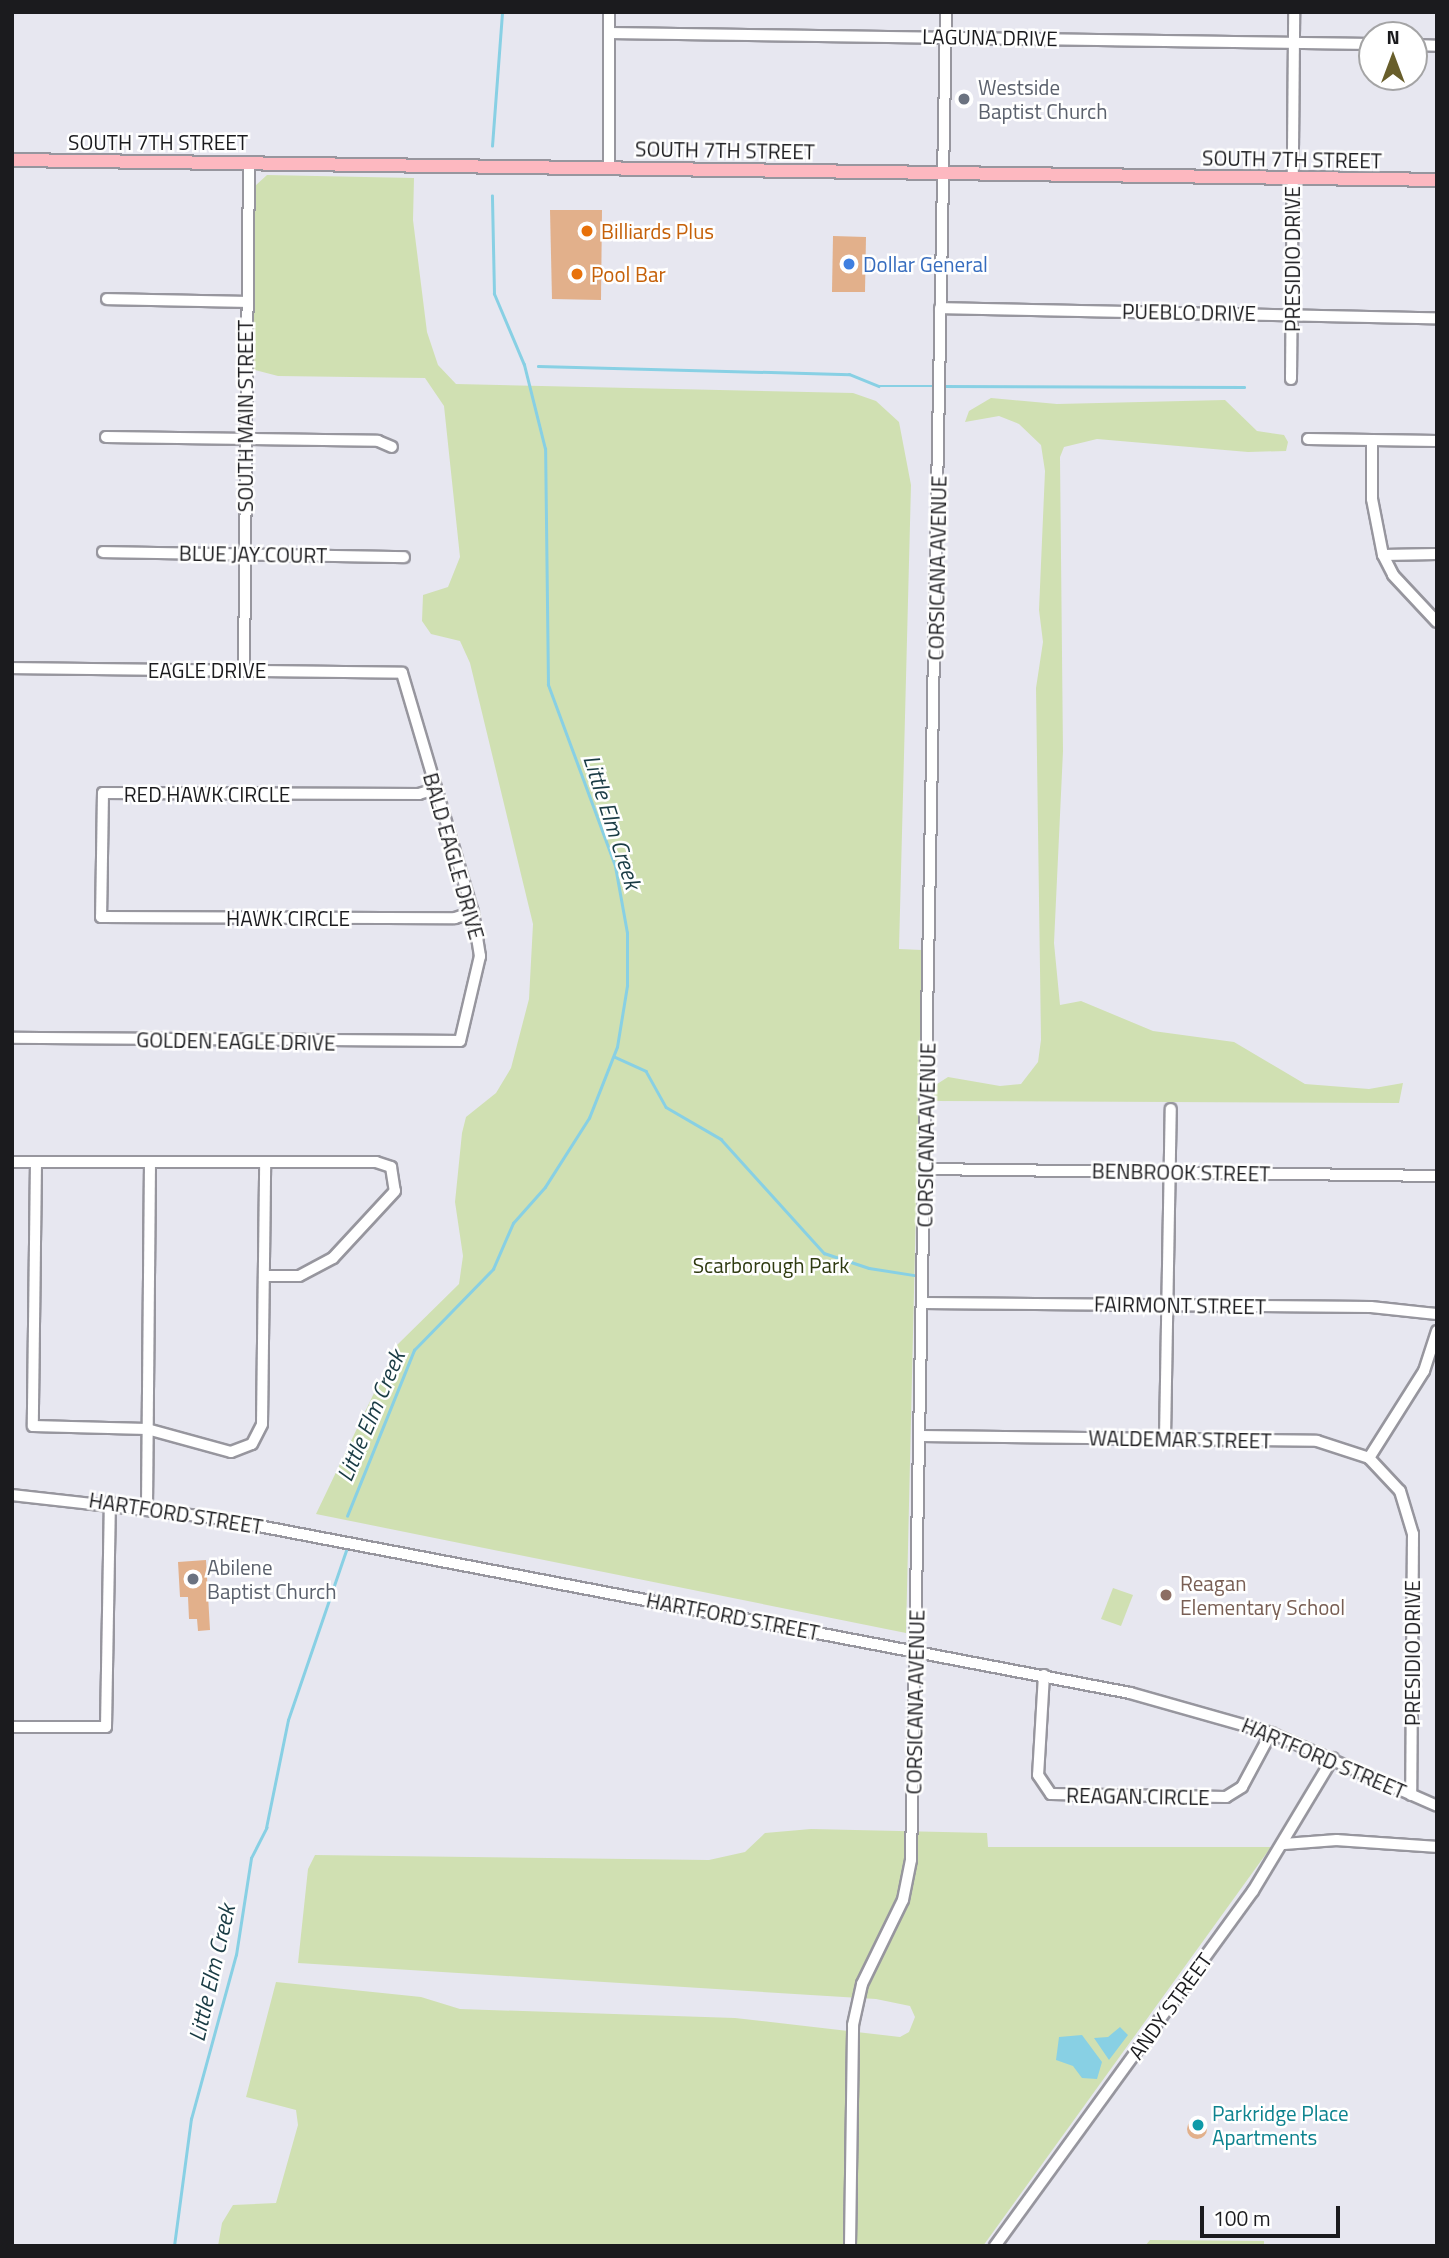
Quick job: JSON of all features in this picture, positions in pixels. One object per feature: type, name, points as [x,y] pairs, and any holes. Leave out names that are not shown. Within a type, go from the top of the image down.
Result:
[{"type":"main road","name":"SOUTH 7TH STREET","points":[[12,160],[1437,180]]},
{"type":"street","points":[[609,12],[609,167]]},
{"type":"street","name":"CORSICANA AVENUE","points":[[850,2246],[853,2025],[862,1984],[909,1881],[921,1436],[946,12]]},
{"type":"street","name":"PRESIDIO DRIVE","points":[[1291,379],[1294,12]]},
{"type":"street","name":"LAGUNA DRIVE","points":[[609,33],[1358,44]]},
{"type":"street","name":"SOUTH MAIN STREET","points":[[244,670],[248,162]]},
{"type":"street","points":[[107,299],[245,302]]},
{"type":"street","name":"PUEBLO DRIVE","points":[[940,308],[1437,318]]},
{"type":"street","points":[[106,437],[378,441],[391,447]]},
{"type":"street","points":[[1308,439],[1437,441]]},
{"type":"street","points":[[1372,440],[1372,499],[1384,555],[1393,575],[1437,622]]},
{"type":"street","name":"BLUE JAY COURT","points":[[103,552],[404,557]]},
{"type":"street","points":[[1384,555],[1437,554]]},
{"type":"street","name":"EAGLE DRIVE","points":[[12,668],[402,673]]},
{"type":"street","name":"BALD EAGLE DRIVE","points":[[402,673],[473,912],[480,956],[460,1041]]},
{"type":"street","name":"RED HAWK CIRCLE","points":[[101,917],[103,793],[418,794],[435,789]]},
{"type":"street","name":"HAWK CIRCLE","points":[[101,917],[454,918],[473,912]]},
{"type":"street","name":"GOLDEN EAGLE DRIVE","points":[[12,1038],[460,1041]]},
{"type":"street","points":[[1166,1438],[1171,1109]]},
{"type":"street","points":[[146,1507],[149,1161]]},
{"type":"street","points":[[12,1162],[384,1163],[397,1182],[317,1272],[265,1276]]},
{"type":"street","points":[[36,1162],[33,1426],[147,1429],[231,1451],[252,1444],[262,1424],[265,1162]]},
{"type":"street","name":"BENBROOK STREET","points":[[925,1169],[1437,1175]]},
{"type":"street","name":"FAIRMONT STREET","points":[[923,1303],[1371,1307],[1437,1314]]},
{"type":"street","points":[[1369,1458],[1424,1371],[1437,1331]]},
{"type":"street","name":"WALDEMAR STREET","points":[[921,1436],[1317,1441],[1369,1458],[1389,1476],[1408,1511]]},
{"type":"street","name":"HARTFORD STREET","points":[[12,1495],[146,1507],[1044,1675],[1202,1710],[1271,1732],[1437,1805]]},
{"type":"street","points":[[12,1727],[106,1727],[110,1502]]},
{"type":"street","name":"PRESIDIO DRIVE","points":[[1408,1511],[1411,1795]]},
{"type":"street","name":"REAGAN CIRCLE","points":[[1044,1675],[1038,1775],[1051,1794],[1226,1797],[1242,1787],[1271,1732]]},
{"type":"street","name":"ANDY STREET","points":[[995,2246],[1284,1844],[1333,1758]]},
{"type":"street","points":[[1284,1844],[1337,1840],[1437,1847]]},
{"type":"green space","name":"Scarborough Park","points":[[267,175],[414,178],[413,220],[427,332],[438,365],[456,384],[853,393],[876,401],[899,422],[911,485],[899,949],[922,950],[906,1633],[316,1514],[397,1345],[459,1284],[463,1256],[455,1202],[462,1133],[466,1117],[496,1093],[511,1068],[529,999],[533,924],[470,663],[460,641],[431,634],[422,621],[423,595],[448,587],[460,557],[444,406],[425,378],[278,376],[251,369],[253,210],[255,186]]},
{"type":"green space","points":[[991,398],[1057,404],[1225,400],[1257,431],[1284,435],[1288,442],[1286,451],[1248,452],[1097,439],[1064,447],[1060,457],[1063,751],[1054,943],[1060,1005],[1081,1001],[1153,1031],[1234,1042],[1305,1084],[1369,1089],[1403,1083],[1399,1103],[933,1101],[934,1086],[948,1077],[1000,1086],[1021,1084],[1038,1062],[1041,1040],[1036,688],[1043,642],[1039,610],[1045,471],[1041,445],[1019,424],[999,416],[965,422],[969,411]]},
{"type":"green space","points":[[1113,1588],[1133,1595],[1121,1626],[1101,1619]]},
{"type":"green space","points":[[811,1829],[987,1833],[988,1847],[1271,1847],[983,2246],[218,2246],[222,2223],[233,2205],[276,2203],[298,2125],[296,2110],[246,2097],[276,1982],[421,1997],[460,2009],[735,2018],[900,2037],[909,2032],[915,2017],[910,2006],[876,1999],[298,1963],[308,1869],[315,1855],[709,1860],[745,1852],[765,1833]]},
{"type":"green space","points":[[1150,2240],[1264,2241],[1264,2246],[1145,2246]]},
{"type":"water","points":[[1120,2027],[1128,2035],[1109,2060],[1094,2038],[1108,2037]]},
{"type":"water","points":[[1082,2035],[1102,2062],[1097,2079],[1082,2078],[1073,2066],[1056,2060],[1059,2037]]},
{"type":"building","name":"Pool Bar","points":[[550,210],[602,210],[601,300],[552,299]]},
{"type":"building","name":"Dollar General","points":[[833,236],[866,237],[865,292],[832,292]]},
{"type":"building","name":"Abilene Baptist Church","points":[[206,1560],[210,1630],[198,1631],[197,1619],[189,1619],[188,1597],[180,1597],[178,1562]]},
{"type":"building","name":"Parkridge Place Apartments","points":[[1193,2119],[1201,2119],[1207,2129],[1201,2139],[1193,2139],[1187,2133],[1187,2125]]},
{"type":"waterway","name":"Little Elm Creek","points":[[492,146],[502,12]]},
{"type":"waterway","name":"Little Elm Creek","points":[[347,1516],[414,1350],[493,1269],[513,1223],[545,1187],[589,1118],[617,1047],[627,986],[627,933],[615,866],[548,685],[545,449],[524,365],[494,294],[492,196]]},
{"type":"waterway","points":[[538,366],[849,374],[879,386],[934,386]]},
{"type":"waterway","points":[[941,386],[1244,387]]},
{"type":"waterway","points":[[615,1057],[646,1071],[666,1107],[721,1139],[824,1253],[869,1268],[920,1276]]},
{"type":"waterway","name":"Little Elm Creek","points":[[174,2246],[191,2119],[236,1955],[251,1858],[266,1828],[288,1720],[346,1551]]},
{"type":"place","name":"Westside Baptist Church","points":[[964,99]]},
{"type":"place","name":"Billiards Plus","points":[[587,231]]},
{"type":"place","name":"Dollar General","points":[[849,264]]},
{"type":"place","name":"Pool Bar","points":[[577,274]]},
{"type":"place","name":"Abilene Baptist Church","points":[[193,1579]]},
{"type":"place","name":"Reagan Elementary School","points":[[1166,1595]]},
{"type":"place","name":"Parkridge Place Apartments","points":[[1198,2125]]}]
